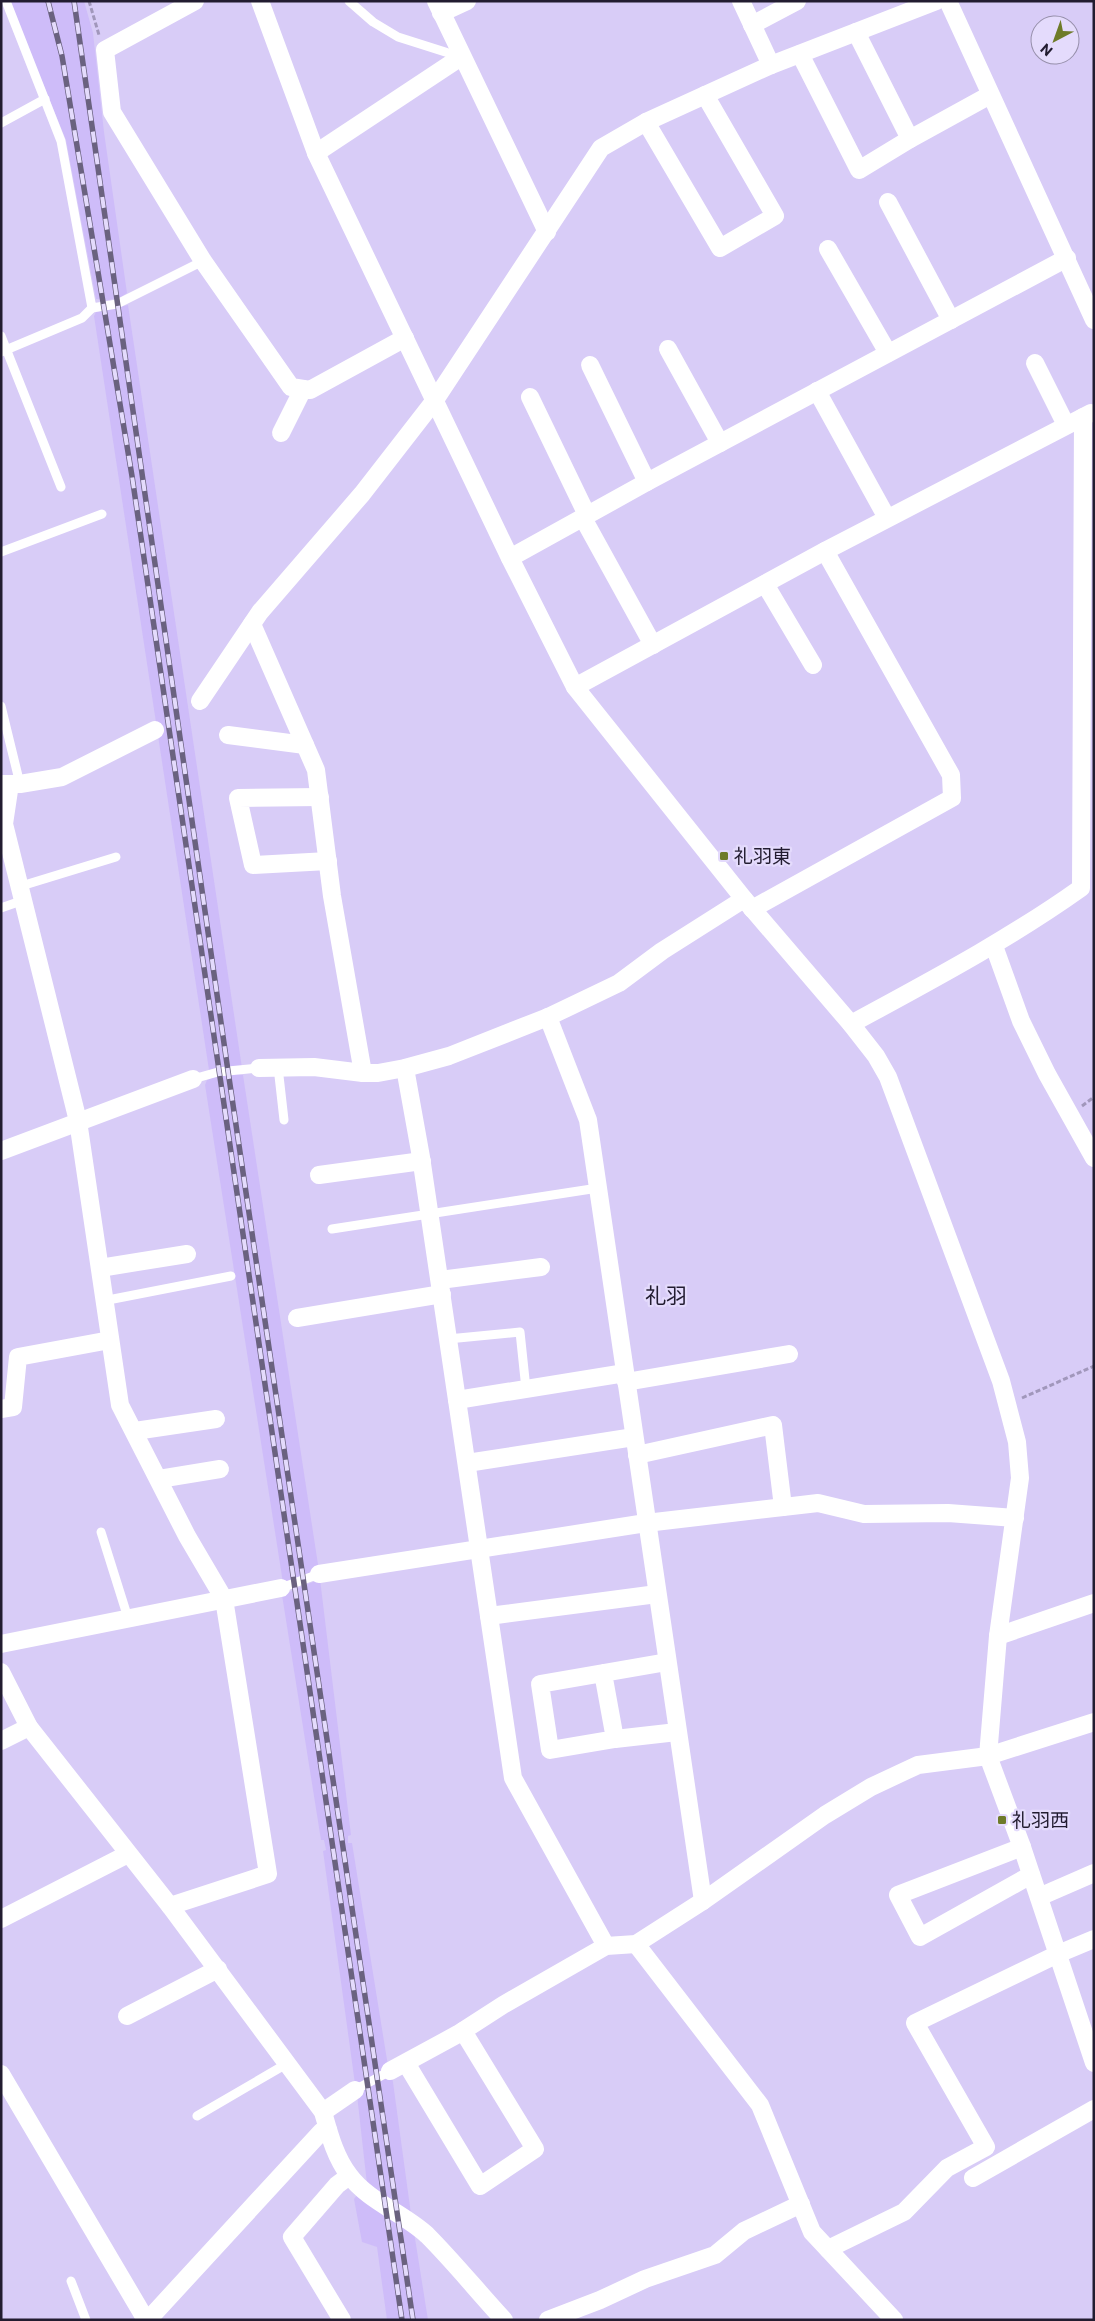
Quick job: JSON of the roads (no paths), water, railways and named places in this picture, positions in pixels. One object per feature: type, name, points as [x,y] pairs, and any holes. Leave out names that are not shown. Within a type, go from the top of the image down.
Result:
[{"type":"street","points":[[195,1],[104,50],[112,112],[203,261],[291,387],[310,390],[405,338]]},
{"type":"street","points":[[260,1],[316,153],[510,558],[575,687],[748,904],[851,1024],[876,1056],[888,1076],[1008,1405],[1017,1442],[1020,1478],[1016,1518],[998,1636],[988,1756],[1022,1846],[1058,1954],[1090,2034],[1094,2063]]},
{"type":"street","points":[[467,1],[438,7],[547,232]]},
{"type":"street","points":[[741,1],[771,65]]},
{"type":"street","points":[[752,25],[797,1]]},
{"type":"street","points":[[200,701],[252,624],[362,494],[435,400],[601,148],[646,122],[771,65],[936,1]]},
{"type":"street","points":[[948,1],[1094,320]]},
{"type":"street","points":[[856,32],[910,139]]},
{"type":"street","points":[[800,54],[859,170],[910,139],[990,95]]},
{"type":"street","points":[[316,153],[461,57]]},
{"type":"street","points":[[646,122],[720,248],[775,216],[705,95]]},
{"type":"street","points":[[888,202],[952,320]]},
{"type":"street","points":[[828,249],[888,353]]},
{"type":"street","points":[[510,558],[647,482],[1067,258]]},
{"type":"street","points":[[668,349],[720,443]]},
{"type":"street","points":[[1035,363],[1066,425]]},
{"type":"street","points":[[590,365],[647,482]]},
{"type":"street","points":[[281,433],[303,389]]},
{"type":"street","points":[[818,391],[887,518]]},
{"type":"street","points":[[530,397],[585,516],[653,645]]},
{"type":"street","points":[[575,687],[887,518],[1088,414],[1088,885],[1034,922],[994,946],[851,1024]]},
{"type":"street","points":[[259,1068],[314,1067],[363,1073],[405,1068],[449,1056],[548,1017],[619,983],[662,951],[952,798],[951,775],[825,551]]},
{"type":"street","points":[[765,584],[813,665]]},
{"type":"street","points":[[252,624],[316,770],[328,861],[363,1073]]},
{"type":"street","points":[[155,730],[62,777],[11,784],[4,824],[78,1121],[100,1268],[103,1301],[120,1405],[135,1431],[187,1536],[224,1599],[268,1874],[170,1906]]},
{"type":"street","points":[[228,735],[305,745]]},
{"type":"street","points":[[320,797],[238,798],[253,865],[328,861]]},
{"type":"street","points":[[994,946],[1021,1021],[1047,1074],[1094,1158]]},
{"type":"street","points":[[548,1017],[588,1120],[703,1902]]},
{"type":"street","points":[[405,1068],[422,1161],[513,1778],[606,1946]]},
{"type":"street","points":[[1,1150],[193,1079]]},
{"type":"street","points":[[319,1176],[422,1161]]},
{"type":"street","points":[[100,1268],[187,1254]]},
{"type":"street","points":[[297,1318],[541,1267]]},
{"type":"street","points":[[1,1409],[13,1407],[18,1357],[110,1340]]},
{"type":"street","points":[[457,1400],[789,1354]]},
{"type":"street","points":[[135,1431],[216,1419]]},
{"type":"street","points":[[466,1463],[635,1446],[773,1425],[783,1507]]},
{"type":"street","points":[[159,1479],[220,1469]]},
{"type":"street","points":[[319,1574],[646,1523],[818,1503],[864,1514],[948,1513],[1016,1518]]},
{"type":"street","points":[[1,1644],[281,1588]]},
{"type":"street","points":[[489,1616],[657,1594]]},
{"type":"street","points":[[998,1636],[1094,1603]]},
{"type":"street","points":[[667,1662],[540,1684],[550,1750],[677,1732]]},
{"type":"street","points":[[1,1672],[30,1727],[218,1969],[323,2112],[328,2130],[349,2176],[385,2205],[414,2223],[504,2320]]},
{"type":"street","points":[[603,1673],[615,1740]]},
{"type":"street","points":[[463,2031],[534,2149],[480,2186],[398,2067],[463,2031],[502,2005],[606,1946],[636,1944],[703,1902],[825,1815],[871,1787],[918,1765],[988,1756],[1094,1722]]},
{"type":"street","points":[[1,1741],[30,1727]]},
{"type":"street","points":[[1022,1846],[898,1895],[920,1937],[1031,1874]]},
{"type":"street","points":[[1,1919],[128,1854]]},
{"type":"street","points":[[1039,1897],[1094,1873]]},
{"type":"street","points":[[828,2249],[904,2212],[948,2168],[986,2147],[915,2023],[1058,1954],[1094,1939]]},
{"type":"street","points":[[636,1944],[760,2105],[812,2232],[894,2320]]},
{"type":"street","points":[[127,2016],[218,1969]]},
{"type":"street","points":[[1,2074],[147,2320],[321,2132],[328,2130]]},
{"type":"street","points":[[323,2112],[356,2090]]},
{"type":"street","points":[[973,2178],[1094,2108]]},
{"type":"street","points":[[342,2320],[292,2237],[337,2184],[349,2176]]},
{"type":"street","points":[[548,2320],[600,2300],[645,2279],[715,2255],[744,2231],[800,2204]]},
{"type":"lane","points":[[6,1],[61,141],[92,308]]},
{"type":"lane","points":[[349,1],[373,22],[398,37],[461,57]]},
{"type":"lane","points":[[1,123],[45,99]]},
{"type":"lane","points":[[4,351],[82,318],[92,308],[117,304],[203,261]]},
{"type":"lane","points":[[1,336],[4,351],[61,487]]},
{"type":"lane","points":[[1,552],[102,514]]},
{"type":"lane","points":[[1,706],[11,784]]},
{"type":"lane","points":[[1,908],[20,894],[116,857]]},
{"type":"lane","points":[[278,1067],[284,1120]]},
{"type":"lane","points":[[193,1079],[218,1072],[259,1068]]},
{"type":"lane","points":[[332,1229],[598,1188]]},
{"type":"lane","points":[[103,1301],[230,1276]]},
{"type":"lane","points":[[448,1339],[520,1332],[526,1389]]},
{"type":"lane","points":[[100,1532],[128,1618]]},
{"type":"lane","points":[[281,1588],[319,1574]]},
{"type":"lane","points":[[197,2116],[288,2063]]},
{"type":"lane","points":[[356,2090],[398,2067]]},
{"type":"lane","points":[[71,2281],[86,2320]]},
{"type":"railway","points":[[48,1],[62,56],[132,476],[402,2320]]},
{"type":"railway","points":[[74,1],[228,1071],[413,2320]]},
{"type":"place","name":"礼羽東","points":[[724,856]]},
{"type":"place","name":"礼羽西","points":[[1002,1820]]},
{"type":"district","name":"礼羽","points":[[666,1296]]}]
